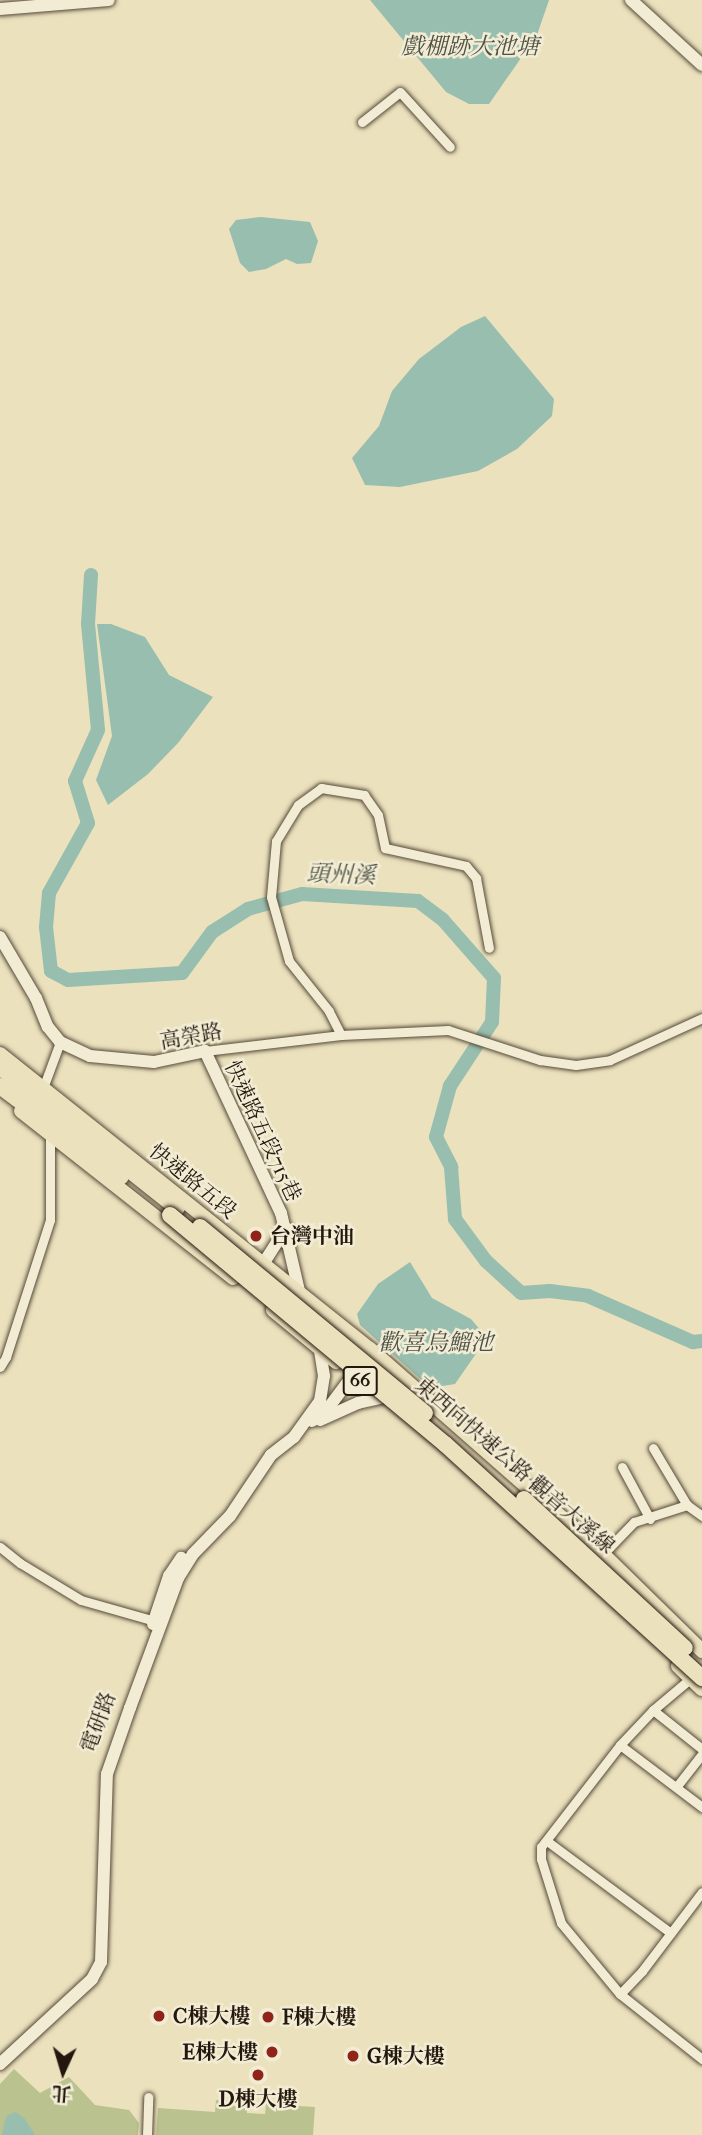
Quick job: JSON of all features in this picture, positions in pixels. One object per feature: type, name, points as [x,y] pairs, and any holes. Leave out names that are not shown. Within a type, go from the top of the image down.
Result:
[{"type":"highway","name":"東西向快速公路 觀音大溪線","points":[[0,1067],[219,1241],[452,1436],[624,1588],[702,1664]]},
{"type":"highway","name":"東西向快速公路 觀音大溪線","points":[[0,1094],[138,1190],[445,1444],[696,1678]]},
{"type":"main road","name":"快速路五段","points":[[0,1054],[370,1349],[603,1554],[702,1651]]},
{"type":"main road","name":"66","points":[[0,1094],[50,1136],[248,1289],[380,1398],[611,1601],[696,1678],[702,1689]]},
{"type":"street","points":[[0,9],[108,0]]},
{"type":"street","points":[[631,0],[702,65]]},
{"type":"street","points":[[362,122],[400,92],[450,147]]},
{"type":"street","points":[[341,1035],[329,1011],[289,961],[271,897],[276,841],[298,805],[321,788],[364,795],[378,815],[385,848],[466,866],[476,878],[489,948]]},
{"type":"street","points":[[0,937],[36,998],[48,1027],[60,1042],[43,1088]]},
{"type":"street","name":"高榮路","points":[[60,1042],[90,1056],[154,1062],[205,1051],[341,1035],[453,1031],[558,1063],[592,1064],[631,1052],[702,1018]]},
{"type":"street","name":"快速路五段715巷","points":[[205,1051],[263,1171],[286,1228],[299,1291]]},
{"type":"street","points":[[0,1367],[50,1220],[50,1136]]},
{"type":"street","name":"快速路五段715巷","points":[[248,1289],[286,1228]]},
{"type":"street","name":"電研路","points":[[0,2064],[92,1979],[101,1962],[107,1774],[158,1622],[169,1576],[189,1548],[224,1512],[268,1446],[326,1411],[354,1376],[370,1349]]},
{"type":"street","points":[[304,1425],[320,1401],[324,1376],[320,1350]]},
{"type":"street","points":[[304,1425],[358,1403],[380,1398]]},
{"type":"street","points":[[653,1448],[687,1505],[702,1516]]},
{"type":"street","points":[[622,1467],[650,1519]]},
{"type":"street","points":[[603,1554],[634,1522],[687,1505]]},
{"type":"street","points":[[0,1547],[20,1563],[81,1600],[158,1622]]},
{"type":"street","name":"電研路","points":[[0,2057],[85,1976],[96,1960],[96,1803],[100,1776],[158,1622]]},
{"type":"street","points":[[696,1678],[653,1710],[620,1745],[541,1847],[541,1859],[561,1923],[620,1994],[702,2059]]},
{"type":"street","points":[[653,1710],[702,1751],[677,1786]]},
{"type":"street","points":[[620,1745],[702,1807]]},
{"type":"street","points":[[547,1841],[671,1933]]},
{"type":"street","points":[[620,1994],[642,1971],[702,1892]]},
{"type":"street","points":[[147,2135],[148,2097]]},
{"type":"green space","points":[[14,2069],[40,2093],[69,2077],[95,2105],[129,2110],[139,2123],[138,2135],[0,2135],[0,2084]]},
{"type":"green space","points":[[216,2100],[247,2102],[247,2113],[265,2114],[266,2104],[315,2107],[313,2135],[156,2135],[158,2108],[215,2112]]},
{"type":"water","name":"戲棚跡大池塘","points":[[370,0],[549,0],[537,35],[489,104],[469,104],[446,92]]},
{"type":"water","points":[[261,217],[310,222],[318,241],[311,263],[297,264],[286,259],[266,269],[249,272],[240,263],[229,229],[236,220]]},
{"type":"water","points":[[485,316],[554,399],[552,416],[517,449],[478,471],[400,487],[365,485],[352,458],[379,426],[392,391],[419,359],[461,327]]},
{"type":"water","points":[[97,624],[111,624],[145,637],[169,675],[213,697],[178,743],[148,774],[108,805],[96,780],[112,736]]},
{"type":"water","name":"歡喜烏鰡池","points":[[410,1262],[432,1298],[471,1319],[482,1332],[480,1348],[455,1384],[436,1387],[426,1384],[360,1325],[357,1314],[378,1284]]},
{"type":"water","points":[[16,2112],[25,2119],[35,2135],[2,2135],[8,2115]]},
{"type":"waterway","name":"頭州溪","points":[[91,575],[88,624],[98,730],[75,781],[88,823],[49,893],[46,927],[51,971],[68,980],[182,973],[212,932],[248,909],[302,894],[418,901],[443,920],[494,978],[492,1022],[450,1086],[436,1137],[451,1167],[455,1219],[486,1261],[521,1293],[550,1291],[588,1296],[693,1342],[702,1341]]},
{"type":"place","name":"台灣中油","points":[[256,1236]]},
{"type":"place","name":"C棟大樓","points":[[159,2016]]},
{"type":"place","name":"F棟大樓","points":[[268,2017]]},
{"type":"place","name":"E棟大樓","points":[[272,2052]]},
{"type":"place","name":"G棟大樓","points":[[353,2056]]},
{"type":"place","name":"D棟大樓","points":[[258,2075]]}]
